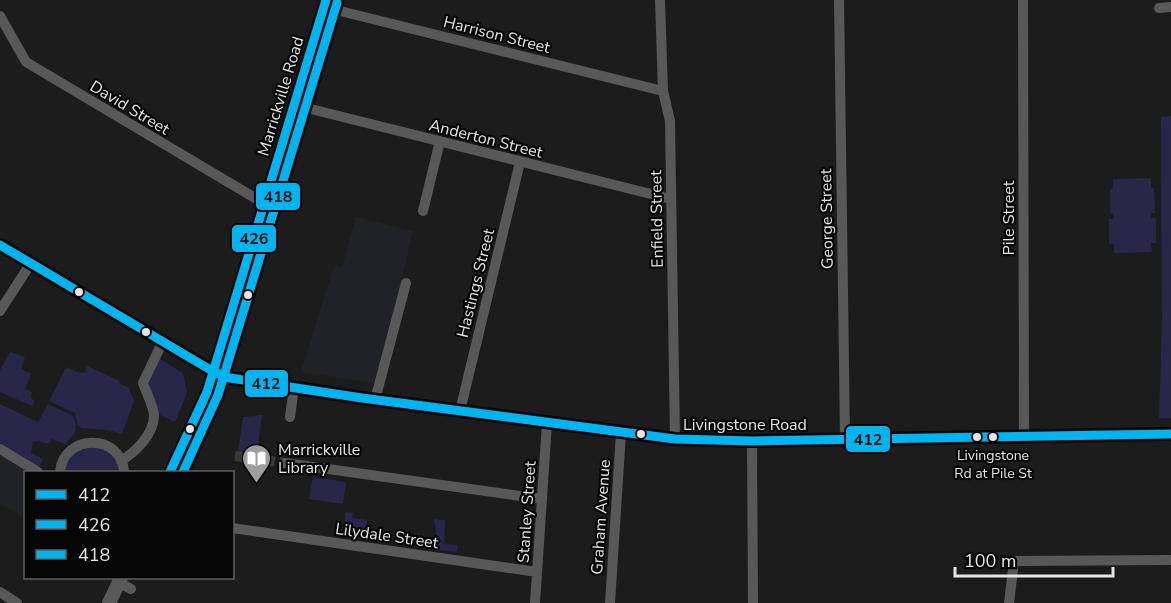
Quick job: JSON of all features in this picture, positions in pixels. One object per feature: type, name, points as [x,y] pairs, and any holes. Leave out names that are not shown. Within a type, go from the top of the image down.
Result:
[{"type":"main road","name":"Marrickville Road","points":[[170,471],[214,372],[325,3]]},
{"type":"main road","points":[[108,603],[119,580]]},
{"type":"street","name":"Enfield Street","points":[[660,0],[663,91],[670,121],[675,439]]},
{"type":"street","name":"George Street","points":[[839,0],[845,438]]},
{"type":"street","name":"Pile Street","points":[[1023,0],[1024,436]]},
{"type":"street","name":"Harrison Street","points":[[325,3],[663,91]]},
{"type":"street","points":[[1159,8],[1171,7]]},
{"type":"street","name":"David Street","points":[[0,16],[26,62],[265,204]]},
{"type":"street","name":"Anderton Street","points":[[295,105],[671,199]]},
{"type":"street","points":[[423,211],[440,141]]},
{"type":"street","name":"Hastings Street","points":[[460,411],[520,162]]},
{"type":"street","name":"Livingstone Road","points":[[0,245],[214,372],[230,378],[621,434],[675,439],[752,441],[1171,434]]},
{"type":"street","points":[[0,311],[31,263]]},
{"type":"street","points":[[375,400],[405,283]]},
{"type":"street","points":[[60,471],[64,457],[71,449],[80,443],[91,441],[112,448],[124,468],[138,445],[147,438],[154,416],[143,383],[163,341]]},
{"type":"street","points":[[290,417],[294,388]]},
{"type":"street","name":"Stanley Street","points":[[535,603],[547,423]]},
{"type":"street","name":"Graham Avenue","points":[[610,603],[621,434]]},
{"type":"street","points":[[752,441],[753,603]]},
{"type":"street","points":[[0,449],[36,471]]},
{"type":"street","points":[[285,464],[542,499]]},
{"type":"street","name":"Lilydale Street","points":[[234,528],[537,572]]},
{"type":"street","points":[[1009,603],[1014,561],[1171,560]]},
{"type":"street","points":[[119,580],[131,589]]},
{"type":"street","points":[[0,592],[17,603]]},
{"type":"shaded area","points":[[1171,116],[1171,418],[1159,418],[1162,321],[1161,117]]},
{"type":"shaded area","points":[[1151,178],[1151,188],[1154,188],[1155,213],[1151,213],[1151,218],[1156,218],[1156,243],[1151,243],[1152,252],[1114,253],[1114,244],[1109,244],[1109,219],[1114,219],[1113,214],[1110,213],[1110,189],[1113,189],[1113,179]]},
{"type":"shaded area","points":[[356,217],[413,231],[377,384],[301,372],[334,265],[342,267]]},
{"type":"shaded area","points":[[10,352],[25,357],[21,369],[31,374],[25,389],[32,392],[31,398],[35,401],[32,406],[0,392],[0,370]]},
{"type":"shaded area","points":[[160,359],[183,373],[187,393],[175,422],[158,414],[149,384]]},
{"type":"shaded area","points":[[87,366],[120,381],[119,383],[129,388],[134,401],[122,434],[109,430],[82,428],[78,425],[75,413],[49,401],[66,367],[80,373],[85,372]]},
{"type":"shaded area","points":[[0,404],[38,422],[48,404],[73,416],[76,424],[75,431],[65,444],[52,439],[49,444],[33,442],[31,453],[43,459],[39,468],[0,445]]},
{"type":"shaded area","points":[[262,415],[257,454],[238,452],[243,417]]},
{"type":"shaded area","points":[[86,443],[112,452],[121,471],[62,471],[64,461]]},
{"type":"shaded area","points":[[0,445],[43,471],[24,471],[24,518],[0,503]]},
{"type":"shaded area","points":[[313,477],[346,482],[343,504],[309,499]]},
{"type":"shaded area","points":[[346,512],[353,513],[352,518],[367,520],[366,531],[358,530],[357,535],[343,533]]},
{"type":"shaded area","points":[[434,519],[445,520],[444,544],[458,545],[457,552],[439,550]]},
{"type":"tunnel","points":[[235,456],[285,463]]},
{"type":"transit line","name":"426","points":[[170,471],[207,392],[326,0]]},
{"type":"transit line","name":"418","points":[[183,471],[218,395],[337,3]]},
{"type":"transit line","name":"412","points":[[0,245],[214,372],[230,378],[362,398],[675,439],[752,441],[1171,434]]},
{"type":"place","name":"Livingstone Rd at Pile St","points":[[993,437]]},
{"type":"place","name":"Marrickville Library","points":[[257,484]]}]
